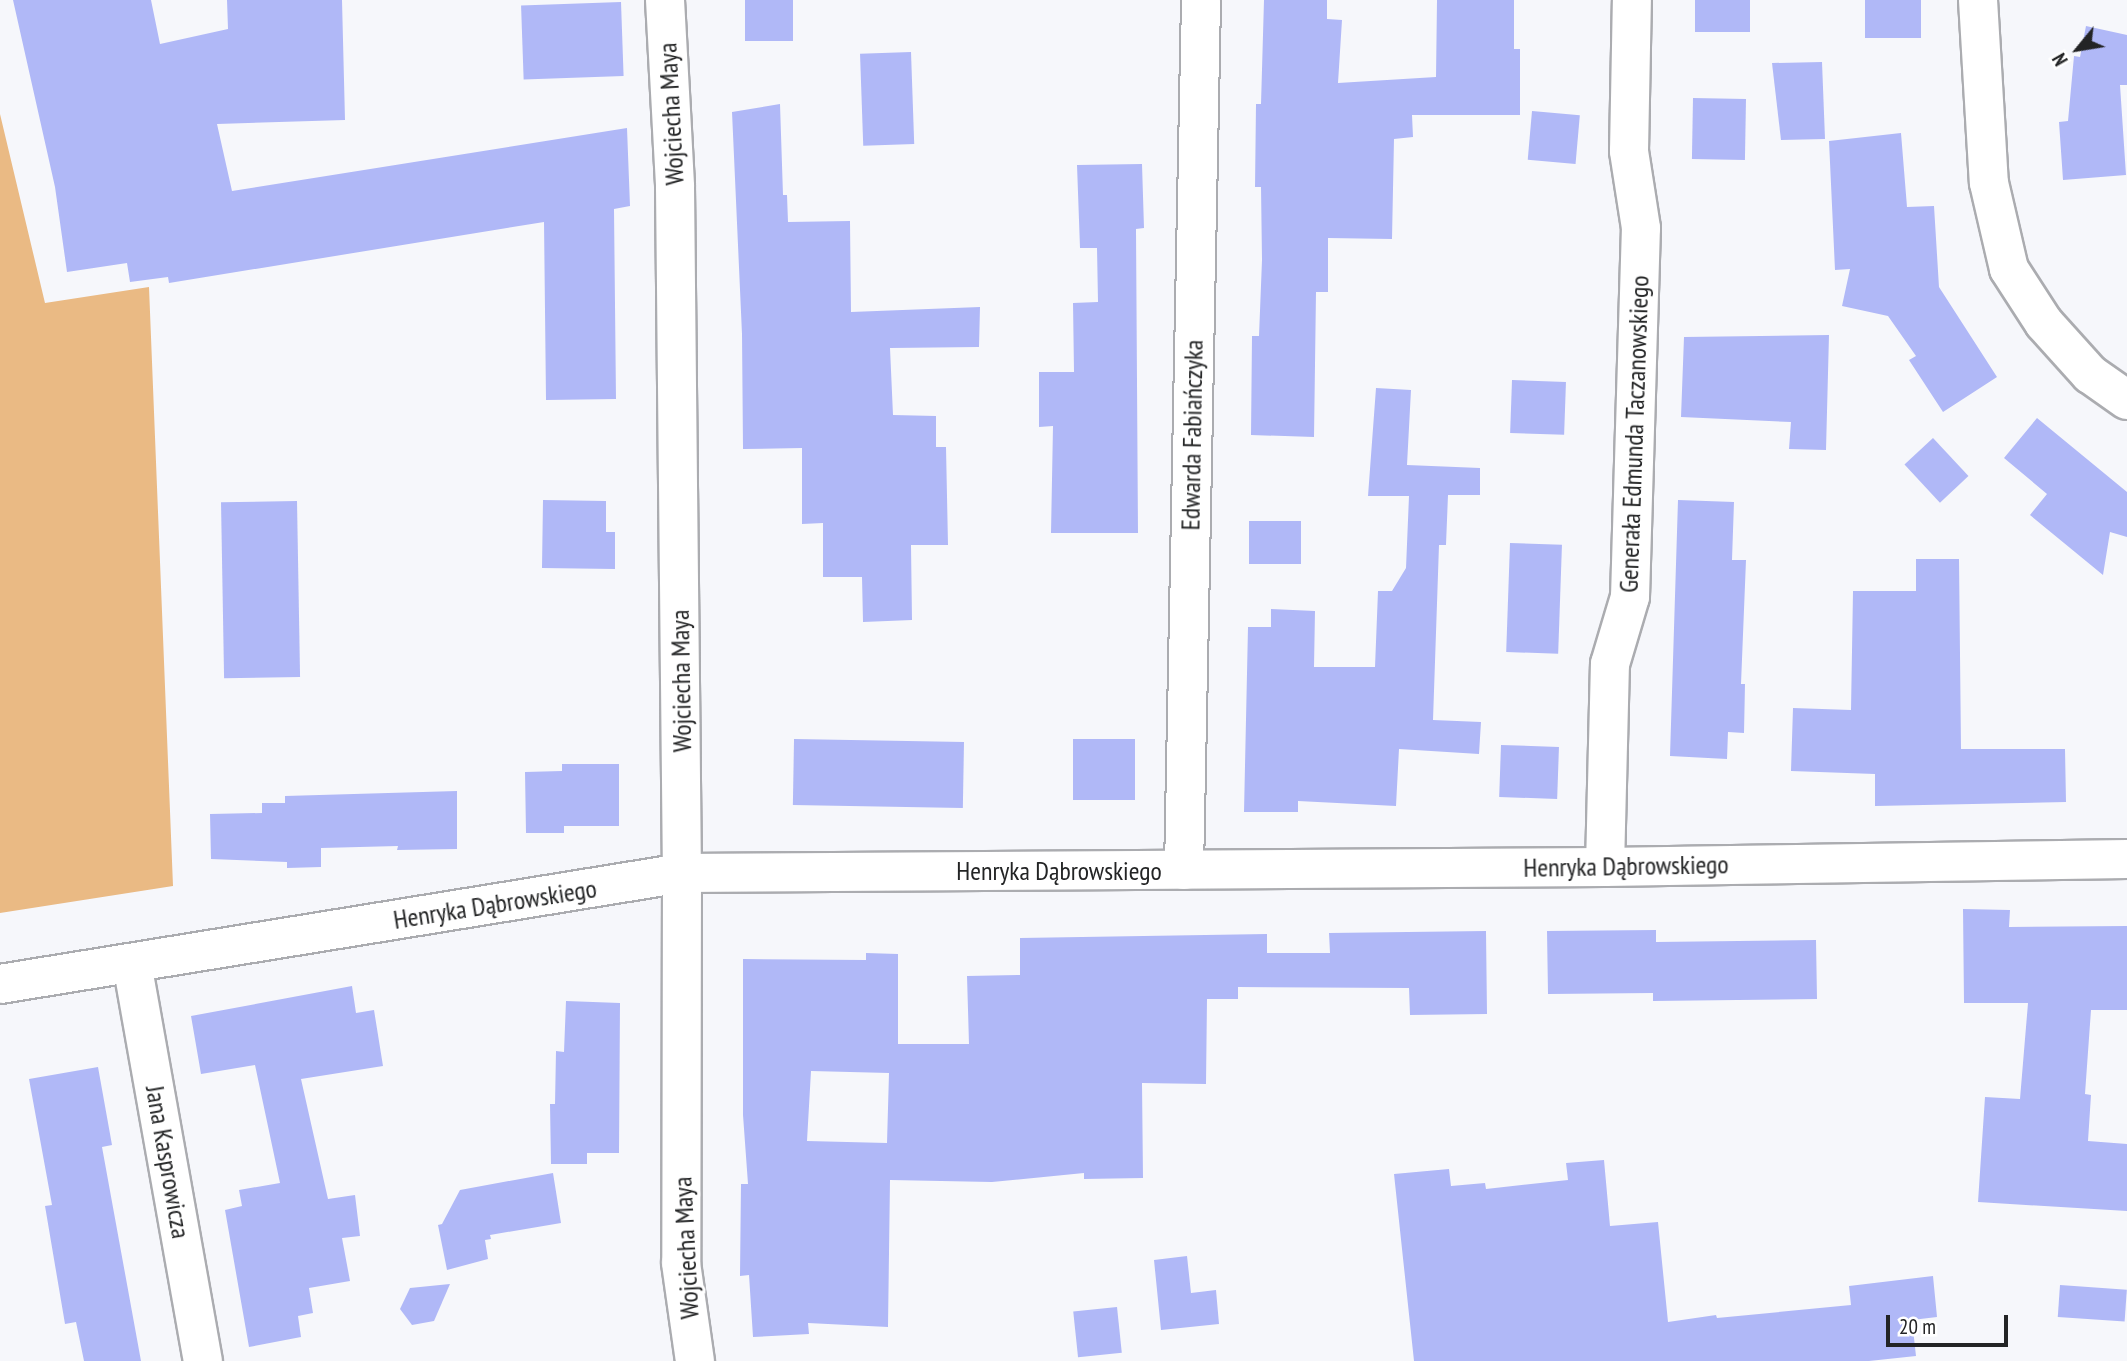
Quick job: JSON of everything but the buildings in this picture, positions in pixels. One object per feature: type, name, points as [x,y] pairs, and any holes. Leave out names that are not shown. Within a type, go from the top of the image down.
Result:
[{"type":"street","name":"Wojciecha Maya","points":[[665,0],[675,187],[682,873],[681,1263],[695,1361]]},
{"type":"street","name":"Edwarda Fabiańczyka","points":[[1184,870],[1201,0]]},
{"type":"street","name":"Generała Edmunda Taczanowskiego","points":[[1605,867],[1610,664],[1630,597],[1641,242],[1629,151],[1632,0]]},
{"type":"street","points":[[1979,0],[1989,183],[2009,269],[2045,323],[2090,374],[2127,400]]},
{"type":"street","name":"Henryka Dąbrowskiego","points":[[0,984],[682,873],[1605,867],[2127,859]]},
{"type":"street","name":"Jana Kasprowicza","points":[[132,963],[203,1361]]},
{"type":"shaded area","points":[[0,114],[45,303],[149,287],[173,886],[0,913]]}]
